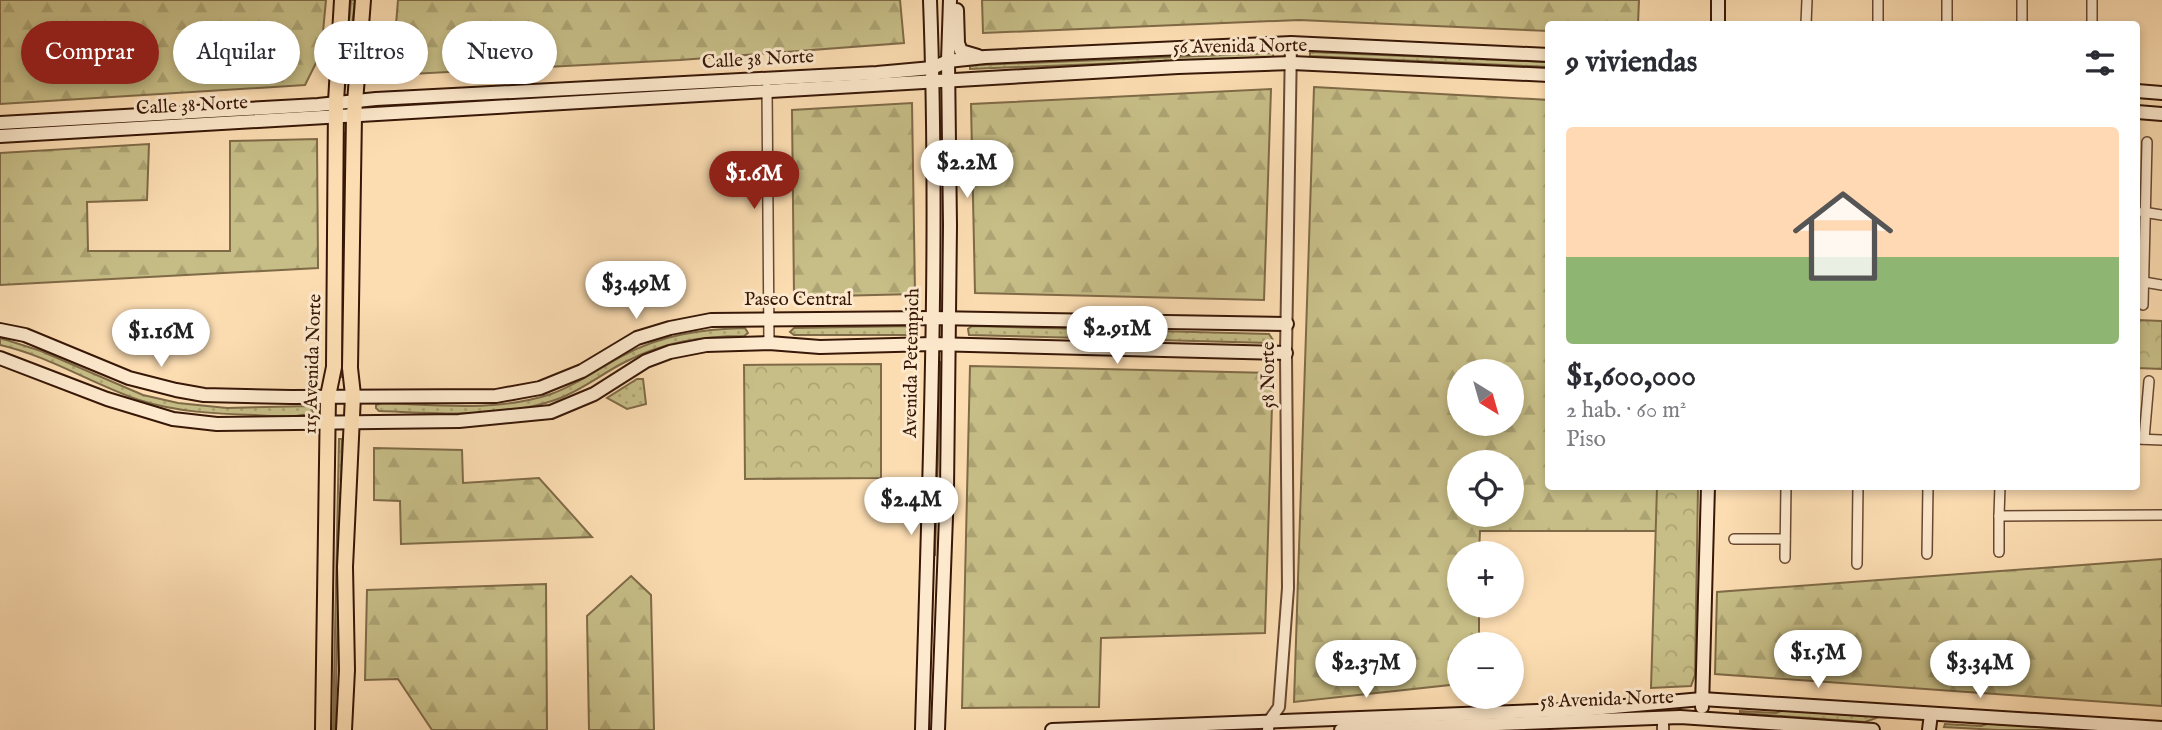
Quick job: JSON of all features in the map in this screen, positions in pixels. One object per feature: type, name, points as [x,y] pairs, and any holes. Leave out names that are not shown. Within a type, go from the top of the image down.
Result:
[{"type":"main road","name":"115 Avenida Norte","points":[[323,730],[328,396],[334,367],[337,109],[342,0]]},
{"type":"main road","name":"115 Avenida Norte","points":[[344,730],[347,670],[345,566],[352,396],[350,368],[354,108],[363,0]]},
{"type":"main road","name":"Avenida Petempich","points":[[922,730],[932,344],[930,0]]},
{"type":"main road","name":"Avenida Petempich","points":[[938,730],[947,490],[950,0]]},
{"type":"main road","points":[[957,0],[958,43],[961,51],[985,57]]},
{"type":"main road","points":[[1718,0],[1718,21]]},
{"type":"main road","name":"56 Avenida Norte","points":[[1545,55],[1291,43],[985,57],[948,61],[932,74],[949,81],[1292,63],[1545,75]]},
{"type":"main road","name":"Calle 38 Norte","points":[[0,122],[337,109],[766,86],[932,74]]},
{"type":"main road","points":[[2162,93],[2142,92],[2141,112],[2162,114]]},
{"type":"main road","name":"Calle 38 Norte","points":[[0,136],[337,109]]},
{"type":"main road","name":"Paseo Central","points":[[0,330],[25,335],[129,378],[204,395],[496,396],[540,388],[582,371],[637,338],[711,320],[932,317],[1287,324]]},
{"type":"main road","points":[[0,358],[107,399],[173,419],[217,424],[458,421],[551,412],[594,394],[646,361],[670,352],[706,345],[769,343],[820,347],[932,344],[1286,353]]},
{"type":"main road","points":[[1702,718],[1708,490]]},
{"type":"main road","name":"58 Avenida Norte","points":[[1052,730],[1287,725],[1591,709],[1702,699],[2162,728]]},
{"type":"main road","points":[[1929,730],[1931,714]]},
{"type":"main road","name":"58 Avenida Norte","points":[[1342,730],[1663,723],[1702,718],[1873,730]]},
{"type":"street","points":[[1807,0],[1807,21]]},
{"type":"street","points":[[1878,0],[1878,21]]},
{"type":"street","points":[[1947,0],[1947,21]]},
{"type":"street","points":[[2022,0],[2022,21]]},
{"type":"street","points":[[2092,0],[2092,21]]},
{"type":"street","name":"58 Norte","points":[[1279,707],[1288,588],[1286,353],[1291,43]]},
{"type":"street","points":[[766,86],[769,343]]},
{"type":"street","points":[[2143,305],[2143,212],[2147,142]]},
{"type":"street","points":[[2143,212],[2162,215]]},
{"type":"street","points":[[2144,282],[2162,285]]},
{"type":"street","points":[[2148,381],[2140,439],[2162,440]]},
{"type":"street","points":[[1785,558],[1786,490]]},
{"type":"street","points":[[1857,564],[1858,490]]},
{"type":"street","points":[[1927,554],[1928,490]]},
{"type":"street","points":[[1998,552],[2000,490]]},
{"type":"street","points":[[1999,516],[2162,515]]},
{"type":"street","points":[[1734,539],[1785,539]]},
{"type":"street","points":[[1279,707],[1287,725]]},
{"type":"street","points":[[1269,725],[1279,707]]},
{"type":"green space","points":[[0,0],[326,0],[324,21],[314,21],[314,67],[305,85],[0,104]]},
{"type":"green space","points":[[351,0],[355,0],[353,21],[349,21]]},
{"type":"green space","points":[[398,0],[900,0],[904,43],[557,66],[557,21],[442,21],[442,72],[428,73],[428,21],[396,21]]},
{"type":"green space","points":[[982,0],[1639,0],[1638,21],[1545,21],[1545,31],[1299,20],[983,33]]},
{"type":"green space","points":[[1310,52],[1545,62],[1545,67],[1310,56]]},
{"type":"green space","points":[[1273,53],[1273,57],[970,69],[970,66],[978,65]]},
{"type":"green space","points":[[1314,87],[1545,100],[1545,490],[1657,490],[1657,531],[1480,531],[1480,541],[1447,541],[1447,618],[1479,618],[1479,632],[1447,632],[1447,685],[1294,702]]},
{"type":"green space","points":[[1271,89],[1264,300],[975,293],[971,104]]},
{"type":"green space","points":[[912,103],[915,294],[794,297],[792,110]]},
{"type":"green space","points":[[345,133],[347,133],[341,377]]},
{"type":"green space","points":[[317,139],[318,268],[0,285],[0,153],[149,144],[147,200],[87,202],[88,251],[230,251],[230,141]]},
{"type":"green space","points":[[2140,320],[2162,321],[2162,369],[2140,368]]},
{"type":"green space","points":[[912,326],[915,331],[911,335],[794,335],[790,332],[794,328]]},
{"type":"green space","points":[[972,326],[1269,334],[1273,340],[1270,343],[969,335],[968,329]]},
{"type":"green space","points":[[745,328],[748,333],[744,336],[698,339],[639,355],[564,396],[534,406],[468,413],[379,411],[376,408],[376,405],[382,403],[467,406],[531,400],[570,386],[622,356],[651,343],[697,332]]},
{"type":"green space","points":[[0,338],[41,351],[143,395],[178,403],[227,408],[311,406],[313,412],[300,416],[226,414],[153,404],[36,356],[0,345]]},
{"type":"green space","points":[[939,362],[941,362],[934,555]]},
{"type":"green space","points":[[881,364],[881,478],[745,479],[744,365]]},
{"type":"green space","points":[[970,366],[1273,373],[1265,633],[1101,638],[1099,707],[962,708]]},
{"type":"green space","points":[[637,379],[643,379],[646,404],[627,409],[607,398]]},
{"type":"green space","points":[[339,439],[342,439],[333,730]]},
{"type":"green space","points":[[374,448],[462,450],[463,483],[539,478],[592,537],[401,544],[400,501],[374,500]]},
{"type":"green space","points":[[1657,490],[1698,490],[1695,675],[1691,686],[1651,688]]},
{"type":"green space","points":[[2162,559],[2162,706],[1715,674],[1717,592]]},
{"type":"green space","points":[[631,576],[651,595],[654,730],[589,730],[587,616]]},
{"type":"green space","points":[[546,584],[547,730],[432,730],[398,679],[365,680],[367,590]]},
{"type":"green space","points":[[1787,709],[1915,718],[1879,717],[1865,722],[1740,713],[1776,713]]},
{"type":"green space","points":[[1993,722],[2098,730],[1944,727],[1945,724],[1981,726]]}]
